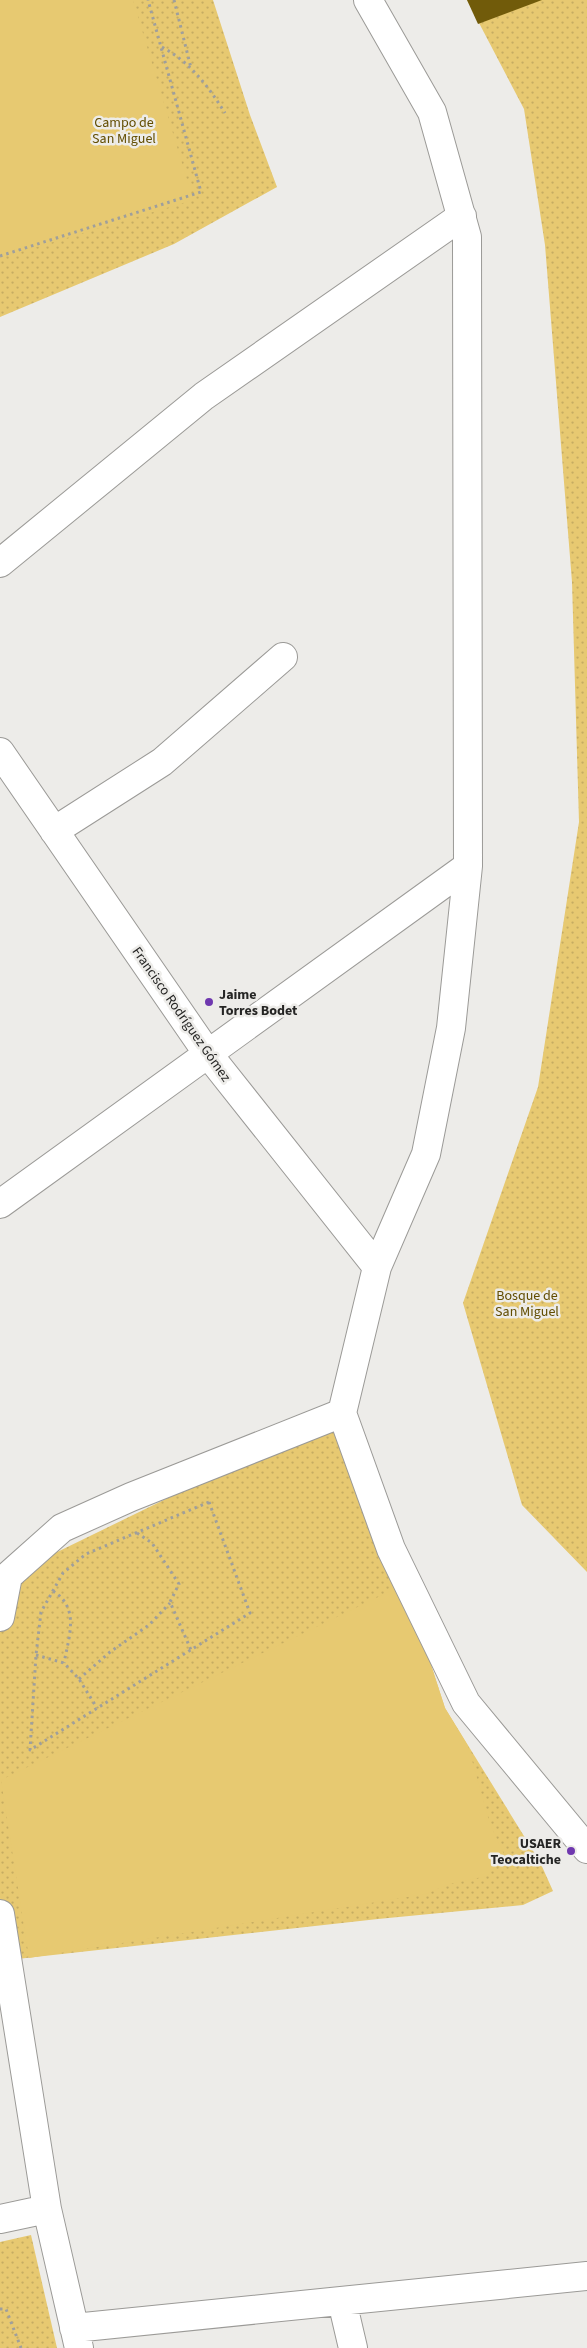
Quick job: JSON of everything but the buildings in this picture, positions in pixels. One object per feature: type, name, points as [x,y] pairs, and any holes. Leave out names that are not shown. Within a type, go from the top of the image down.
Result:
[{"type":"street","points":[[368,0],[432,112],[467,236],[468,866],[451,1028],[426,1154],[377,1267],[342,1413],[391,1549],[466,1703],[587,1849]]},
{"type":"street","points":[[0,562],[204,396],[462,216]]},
{"type":"street","points":[[54,831],[162,762],[283,657]]},
{"type":"street","name":"Francisco Rodríguez Gómez","points":[[0,752],[208,1054],[377,1267]]},
{"type":"street","points":[[0,1204],[468,866]]},
{"type":"street","points":[[0,1617],[4,1571],[62,1528],[131,1497],[342,1413]]},
{"type":"street","points":[[0,1914],[46,2209],[76,2338],[342,2300],[587,2276]]},
{"type":"street","points":[[0,2219],[46,2209]]},
{"type":"street","points":[[342,2300],[353,2348]]},
{"type":"path","points":[[0,256],[201,192],[148,0]]},
{"type":"path","points":[[174,0],[191,68]]},
{"type":"path","points":[[162,47],[179,56],[204,81],[225,114]]},
{"type":"path","points":[[209,1502],[250,1614],[30,1750],[36,1655],[42,1612],[63,1573],[86,1554],[136,1533],[209,1502]]},
{"type":"path","points":[[79,1679],[110,1652],[149,1625],[170,1602],[179,1584],[152,1543],[136,1533]]},
{"type":"path","points":[[53,1591],[64,1598],[71,1614],[64,1663]]},
{"type":"path","points":[[170,1602],[191,1650]]},
{"type":"path","points":[[36,1655],[64,1663],[79,1679],[97,1708]]},
{"type":"path","points":[[0,2309],[6,2309],[21,2348]]},
{"type":"green space","name":"Campo de San Miguel","points":[[0,0],[213,0],[250,115],[277,187],[174,244],[0,317]]},
{"type":"green space","points":[[0,0],[133,0],[193,200],[0,258]]},
{"type":"green space","name":"Bosque de San Miguel","points":[[467,0],[587,0],[587,1572],[522,1505],[463,1303],[538,1087],[579,822],[572,582],[545,245],[524,109]]},
{"type":"green space","points":[[342,1413],[397,1561],[445,1708],[540,1862],[553,1891],[523,1905],[8,1960],[0,1898],[0,1617],[8,1576]]},
{"type":"green space","points":[[405,1584],[445,1708],[468,1746],[490,1824],[504,1854],[487,1876],[449,1884],[426,1894],[29,1958],[1,1780]]},
{"type":"green space","points":[[31,2235],[57,2348],[0,2348],[0,2242]]},
{"type":"place","name":"Jaime Torres Bodet","points":[[209,1002]]},
{"type":"place","name":"USAER Teocaltiche","points":[[571,1851]]}]
